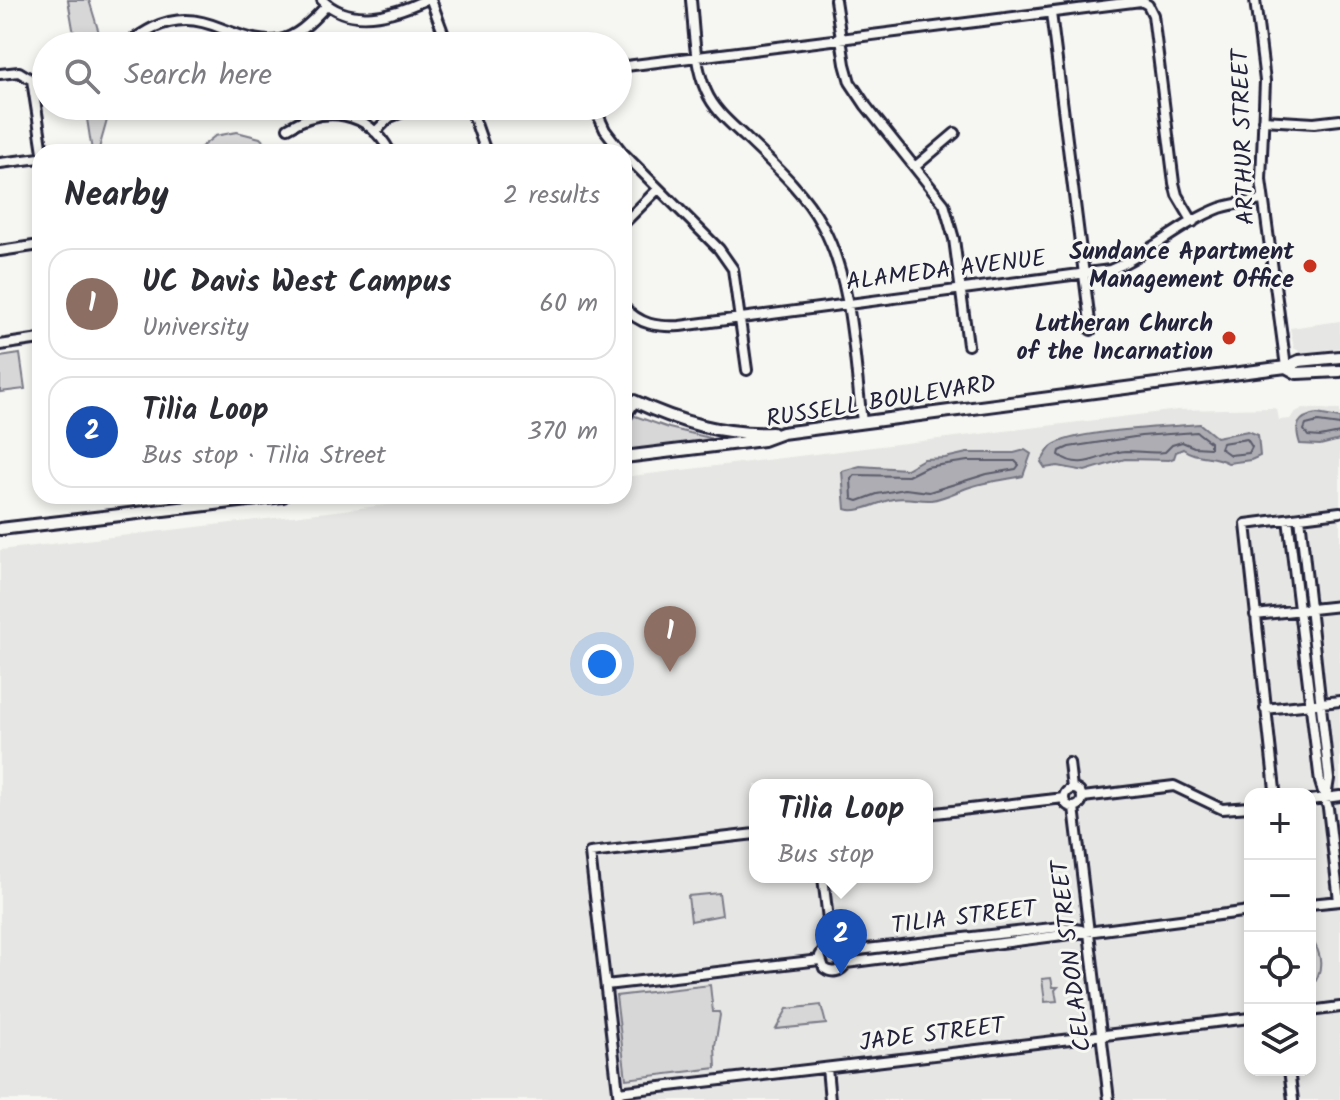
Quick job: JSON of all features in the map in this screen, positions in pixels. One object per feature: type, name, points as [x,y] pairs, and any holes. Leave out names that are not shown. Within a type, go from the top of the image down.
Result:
[{"type":"main road","name":"RUSSELL BOULEVARD","points":[[632,456],[763,440],[782,433],[862,422],[1286,367],[1299,361],[1340,357]]},
{"type":"main road","name":"RUSSELL BOULEVARD","points":[[1286,367],[1297,373],[1340,371]]},
{"type":"main road","points":[[632,404],[634,401],[698,426],[732,432],[782,433]]},
{"type":"main road","points":[[0,529],[198,504]]},
{"type":"street","points":[[298,32],[310,24],[324,2],[362,17],[379,17],[428,0],[442,32]]},
{"type":"street","points":[[691,0],[704,86],[714,106],[790,182],[815,213],[837,259],[862,422]]},
{"type":"street","points":[[835,0],[850,82],[944,204],[954,239],[968,345]]},
{"type":"street","name":"ARTHUR STREET","points":[[1255,0],[1264,71],[1260,162],[1263,200],[1286,367]]},
{"type":"street","points":[[632,65],[1133,1],[1148,5],[1153,15],[1174,183],[1177,195],[1193,222]]},
{"type":"street","points":[[1051,13],[1091,330]]},
{"type":"street","points":[[143,32],[150,27],[188,20],[204,22],[230,32]]},
{"type":"street","points":[[0,74],[19,72],[32,81]]},
{"type":"street","points":[[39,120],[42,144]]},
{"type":"street","points":[[288,128],[301,120]]},
{"type":"street","points":[[357,120],[375,132],[384,144]]},
{"type":"street","points":[[375,132],[387,120]]},
{"type":"street","points":[[475,120],[483,144]]},
{"type":"street","points":[[600,120],[616,144]]},
{"type":"street","points":[[1263,120],[1301,123],[1340,120]]},
{"type":"street","points":[[916,166],[955,133]]},
{"type":"street","points":[[0,163],[32,159]]},
{"type":"street","points":[[632,162],[726,257],[733,269],[747,370]]},
{"type":"street","points":[[632,215],[658,189]]},
{"type":"street","name":"ALAMEDA AVENUE","points":[[632,315],[653,326],[680,326],[1110,270],[1133,261],[1193,222],[1223,207],[1263,200]]},
{"type":"street","points":[[0,251],[32,246]]},
{"type":"street","points":[[0,345],[32,340]]},
{"type":"street","points":[[1275,788],[1246,524],[1340,512]]},
{"type":"street","points":[[1300,517],[1310,609],[1320,782],[1326,798],[1340,901],[1316,903]]},
{"type":"street","points":[[1288,519],[1316,704]]},
{"type":"street","points":[[1255,615],[1340,606]]},
{"type":"street","points":[[1265,709],[1340,701]]},
{"type":"street","points":[[1069,763],[1072,788]]},
{"type":"street","points":[[1083,797],[1174,786],[1222,809],[1244,807]]},
{"type":"street","points":[[1072,788],[1080,791],[1083,797]]},
{"type":"street","points":[[1072,788],[1065,793],[1067,805],[1074,807],[1083,797]]},
{"type":"street","points":[[1316,799],[1340,796]]},
{"type":"street","points":[[933,813],[1064,798]]},
{"type":"street","name":"CELADON STREET","points":[[1074,807],[1109,1100]]},
{"type":"street","points":[[619,1096],[590,853],[749,835]]},
{"type":"street","points":[[824,883],[831,945]]},
{"type":"street","name":"TILIA STREET","points":[[846,963],[1244,912]]},
{"type":"street","name":"TILIA STREET","points":[[844,950],[1061,927],[1089,930]]},
{"type":"street","points":[[831,945],[844,950],[846,963],[841,970],[832,972],[824,968],[820,960],[824,949],[831,945]]},
{"type":"street","points":[[606,985],[820,960]]},
{"type":"street","points":[[1316,1010],[1340,1007]]},
{"type":"street","name":"JADE STREET","points":[[619,1096],[1244,1019]]},
{"type":"street","points":[[827,1068],[830,1100]]},
{"type":"street","points":[[1290,1076],[1293,1100]]},
{"type":"shaded area","points":[[68,0],[89,0],[99,32],[74,32]]},
{"type":"shaded area","points":[[87,120],[107,120],[100,144],[91,144]]},
{"type":"shaded area","points":[[237,132],[260,138],[266,144],[205,144],[215,136]]},
{"type":"shaded area","points":[[1340,321],[1340,348],[1302,353],[1294,348],[1290,328]]},
{"type":"shaded area","points":[[20,354],[25,389],[0,392],[0,357]]},
{"type":"shaded area","points":[[1272,408],[1277,409],[1279,420],[1290,419],[1303,408],[1340,410],[1340,1100],[0,1100],[0,550],[394,504],[632,504],[632,476],[1178,410]]},
{"type":"shaded area","points":[[635,416],[710,438],[710,441],[632,450],[632,419]]},
{"type":"shaded area","points":[[719,893],[722,915],[691,921],[688,896]]},
{"type":"shaded area","points":[[1316,947],[1320,957],[1316,980]]},
{"type":"shaded area","points":[[1051,978],[1053,987],[1058,987],[1055,990],[1057,1001],[1045,1002],[1042,979]]},
{"type":"shaded area","points":[[710,985],[713,1012],[720,1015],[715,1046],[716,1068],[626,1079],[616,996]]},
{"type":"shaded area","points":[[821,1005],[826,1024],[776,1029],[787,1009]]},
{"type":"water","points":[[1317,414],[1340,418],[1340,440],[1320,445],[1300,444],[1297,432],[1299,423],[1305,417]]},
{"type":"water","points":[[1200,424],[1216,437],[1248,431],[1258,435],[1260,456],[1228,463],[1183,449],[1169,460],[1125,459],[1085,471],[1058,466],[1045,468],[1041,462],[1052,446],[1079,436]]},
{"type":"water","points":[[1025,450],[1031,454],[1023,476],[979,484],[937,499],[898,498],[862,509],[845,509],[842,471],[860,466],[906,469],[924,459]]},
{"type":"place","name":"Sundance Apartment Management Office","points":[[1310,266]]},
{"type":"place","name":"Lutheran Church of the Incarnation","points":[[1229,338]]},
{"type":"place","name":"UC Davis West Campus","points":[[670,672]]},
{"type":"place","name":"Tilia Loop","points":[[841,975]]}]
